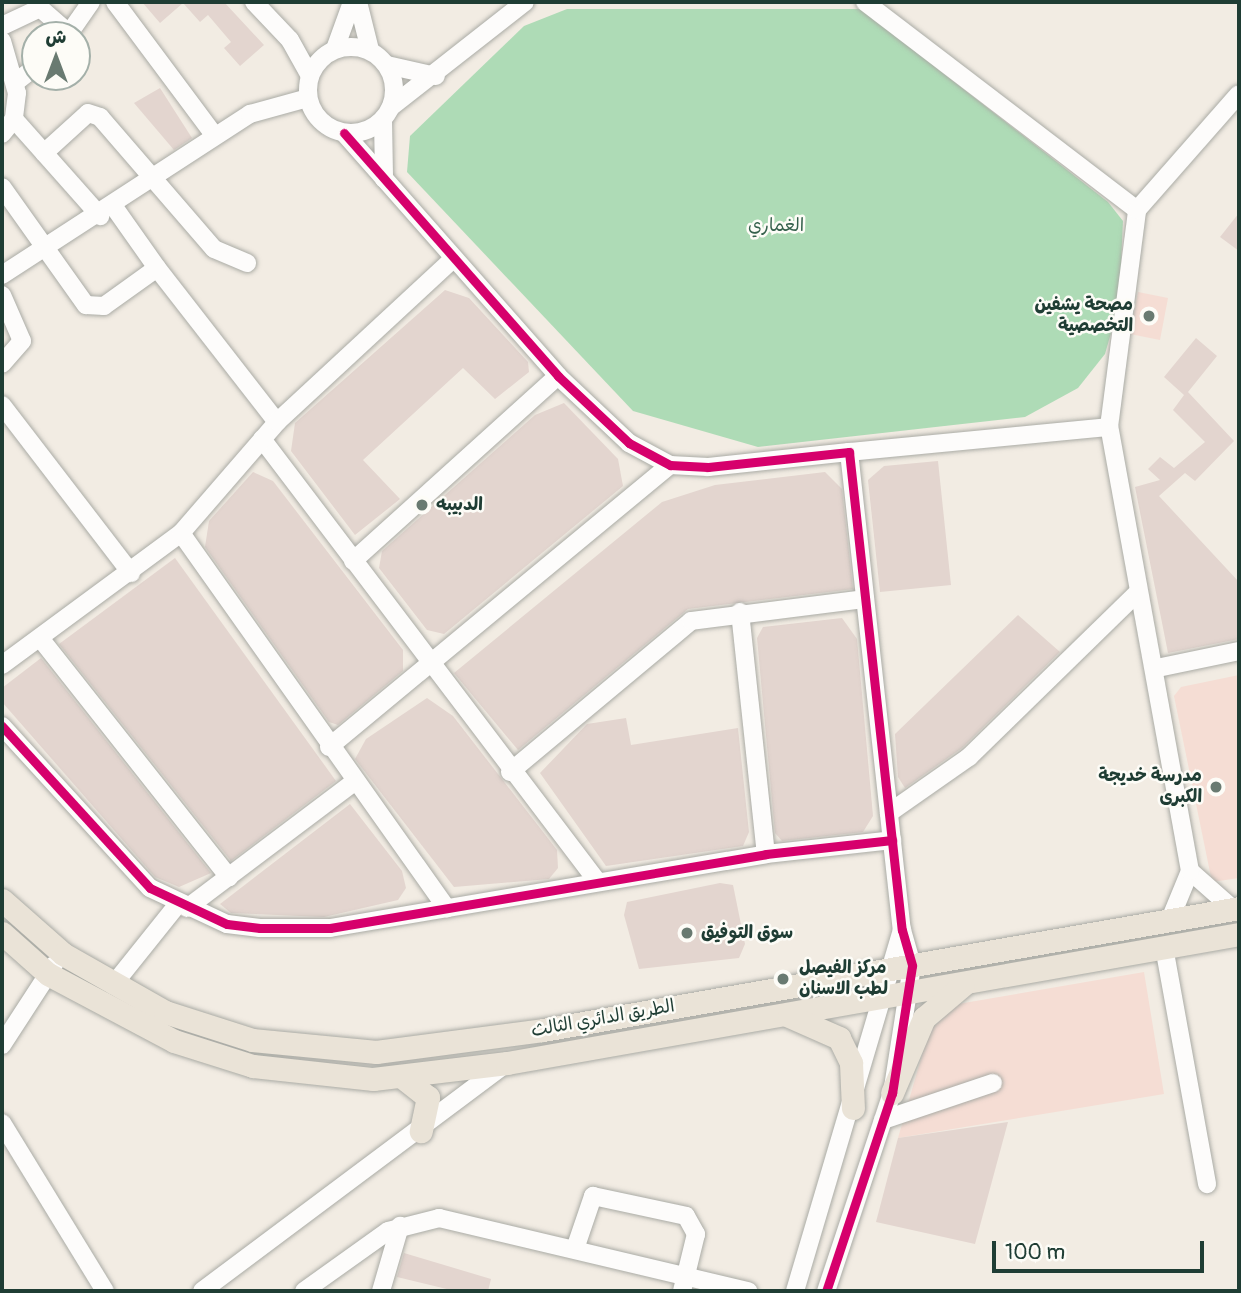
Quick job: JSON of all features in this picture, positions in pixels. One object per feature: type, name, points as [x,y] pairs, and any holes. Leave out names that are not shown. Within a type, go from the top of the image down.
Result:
[{"type":"main road","name":"الطريق الدائري الثالث","points":[[2,900],[62,954],[164,1012],[252,1040],[376,1052],[543,1031],[1236,909]]},
{"type":"main road","name":"الطريق الدائري الثالث","points":[[2,933],[48,974],[143,1029],[253,1066],[305,1075],[402,1077],[507,1063],[1239,934]]},
{"type":"main road","points":[[892,1093],[924,1018],[972,981]]},
{"type":"main road","points":[[776,1014],[813,1021],[839,1038],[851,1063],[853,1108]]},
{"type":"main road","points":[[402,1077],[428,1097],[421,1130]]},
{"type":"street","points":[[78,21],[92,2]]},
{"type":"street","points":[[115,2],[215,136]]},
{"type":"street","points":[[254,2],[290,40],[310,76],[308,98],[320,121],[344,133],[558,376],[629,443],[670,465],[849,452],[1109,427]]},
{"type":"street","points":[[310,76],[329,53],[352,2]]},
{"type":"street","points":[[358,2],[370,50],[387,65],[436,76]]},
{"type":"street","points":[[344,133],[387,113],[525,2]]},
{"type":"street","points":[[865,2],[1138,210]]},
{"type":"street","points":[[2,26],[40,8],[54,21]]},
{"type":"street","points":[[290,40],[329,53],[370,50]]},
{"type":"street","points":[[2,41],[16,82],[14,119],[2,134]]},
{"type":"street","points":[[384,179],[387,113],[394,85],[387,65]]},
{"type":"street","points":[[16,82],[21,78]]},
{"type":"street","points":[[1169,922],[1190,871],[1157,668],[1137,593],[1109,427],[1138,210],[1239,94]]},
{"type":"street","points":[[2,275],[107,211],[215,136],[263,108],[308,98]]},
{"type":"street","points":[[44,153],[93,113],[158,178],[214,249],[247,263]]},
{"type":"street","points":[[14,119],[44,153],[107,211],[157,268],[277,422]]},
{"type":"street","points":[[2,187],[43,251],[94,309],[157,268]]},
{"type":"street","points":[[2,665],[131,573],[181,533],[277,422],[454,258]]},
{"type":"street","points":[[2,295],[22,341],[2,364]]},
{"type":"street","points":[[353,561],[558,376]]},
{"type":"street","points":[[2,405],[131,573]]},
{"type":"street","points":[[262,439],[429,666],[597,881]]},
{"type":"street","points":[[827,1291],[892,1093],[909,992],[901,967],[902,929],[849,452]]},
{"type":"street","points":[[329,747],[670,465]]},
{"type":"street","points":[[181,533],[329,747],[447,908]]},
{"type":"street","points":[[889,813],[969,757],[1137,593]]},
{"type":"street","points":[[510,772],[691,621],[740,612],[865,599]]},
{"type":"street","points":[[740,612],[766,854]]},
{"type":"street","points":[[40,638],[229,877]]},
{"type":"street","points":[[1157,668],[1239,651]]},
{"type":"street","points":[[2,726],[126,865],[183,906],[228,924],[298,930],[447,908],[766,854],[892,840]]},
{"type":"street","points":[[113,985],[183,906],[229,877],[354,782]]},
{"type":"street","points":[[1190,871],[1236,909]]},
{"type":"street","points":[[1164,947],[1207,1184]]},
{"type":"street","points":[[2,1045],[62,954]]},
{"type":"street","points":[[795,1291],[853,1108],[884,996],[901,967]]},
{"type":"street","points":[[202,1291],[421,1130],[507,1063]]},
{"type":"street","points":[[883,1120],[993,1083]]},
{"type":"street","points":[[2,1123],[104,1291]]},
{"type":"street","points":[[576,1246],[593,1196],[686,1216],[696,1234],[684,1283]]},
{"type":"street","points":[[304,1291],[323,1284],[361,1250],[400,1226],[453,1219],[576,1246],[684,1283],[748,1291]]},
{"type":"street","points":[[381,1291],[400,1226]]},
{"type":"street","points":[[361,1250],[390,1262]]},
{"type":"shaded area","name":"مصحة يشفين التخصصية","points":[[1138,292],[1168,298],[1160,340],[1130,334]]},
{"type":"shaded area","name":"مدرسة خديجة الكبرى","points":[[1239,675],[1239,878],[1212,882],[1174,696],[1181,687]]},
{"type":"shaded area","points":[[1144,972],[1164,1094],[898,1138],[929,1031],[958,1004]]},
{"type":"green space","name":"الغماري","points":[[567,9],[861,9],[1108,202],[1123,221],[1119,305],[1105,354],[1078,388],[1025,417],[758,447],[633,411],[407,172],[410,136],[524,26]]},
{"type":"building","points":[[142,2],[224,2],[264,45],[240,66],[224,48],[231,42],[208,15],[200,22],[183,3],[160,23]]},
{"type":"building","points":[[160,88],[192,138],[174,150],[134,103]]},
{"type":"building","points":[[1239,213],[1239,251],[1220,237]]},
{"type":"building","points":[[445,290],[469,298],[528,362],[529,372],[495,399],[463,368],[363,460],[400,499],[355,535],[291,451],[295,423]]},
{"type":"building","points":[[1196,338],[1217,356],[1188,392],[1234,441],[1195,481],[1185,473],[1159,496],[1239,582],[1239,639],[1168,653],[1135,487],[1160,480],[1148,469],[1160,457],[1174,468],[1205,442],[1173,410],[1184,395],[1164,377]]},
{"type":"building","points":[[564,403],[618,459],[623,486],[444,634],[427,630],[379,568],[382,551],[535,415]]},
{"type":"building","points":[[938,461],[951,585],[880,592],[868,480],[884,466]]},
{"type":"building","points":[[253,472],[273,481],[403,650],[403,671],[338,725],[329,722],[205,547],[209,521]]},
{"type":"building","points":[[825,472],[842,489],[853,589],[688,609],[518,750],[454,673],[662,502],[715,485]]},
{"type":"building","points":[[175,558],[336,781],[231,861],[59,644]]},
{"type":"building","points":[[1018,615],[1060,652],[962,748],[905,788],[898,777],[895,734]]},
{"type":"building","points":[[842,618],[857,639],[873,816],[863,832],[782,841],[775,833],[757,638],[763,627]]},
{"type":"building","points":[[41,658],[211,873],[179,887],[155,877],[2,702],[2,688]]},
{"type":"building","points":[[427,698],[453,716],[557,850],[558,868],[549,879],[454,887],[355,759],[366,739]]},
{"type":"building","points":[[626,718],[631,745],[738,728],[749,832],[743,846],[606,866],[540,773],[587,724]]},
{"type":"building","points":[[350,804],[402,871],[406,888],[398,900],[324,917],[231,913],[220,904]]},
{"type":"building","name":"سوق التوفيق","points":[[720,883],[733,885],[745,944],[739,958],[639,969],[624,915],[627,902]]},
{"type":"building","points":[[1008,1122],[975,1244],[876,1222],[898,1138]]},
{"type":"building","points":[[404,1253],[491,1279],[488,1291],[455,1291],[397,1277]]},
{"type":"cycle path","points":[[344,133],[558,376],[629,443],[670,465],[708,467],[849,452],[902,930],[912,966],[892,1093],[826,1291]]},
{"type":"cycle path","points":[[2,726],[150,888],[227,924],[260,928],[330,928],[766,854],[892,840]]},
{"type":"place","name":"مصحة يشفين التخصصية","points":[[1149,316]]},
{"type":"place","name":"الدبيبه","points":[[422,505]]},
{"type":"place","name":"مدرسة خديجة الكبرى","points":[[1216,787]]},
{"type":"place","name":"سوق التوفيق","points":[[687,933]]},
{"type":"place","name":"مركز الفيصل لطب الاسنان","points":[[783,979]]}]
